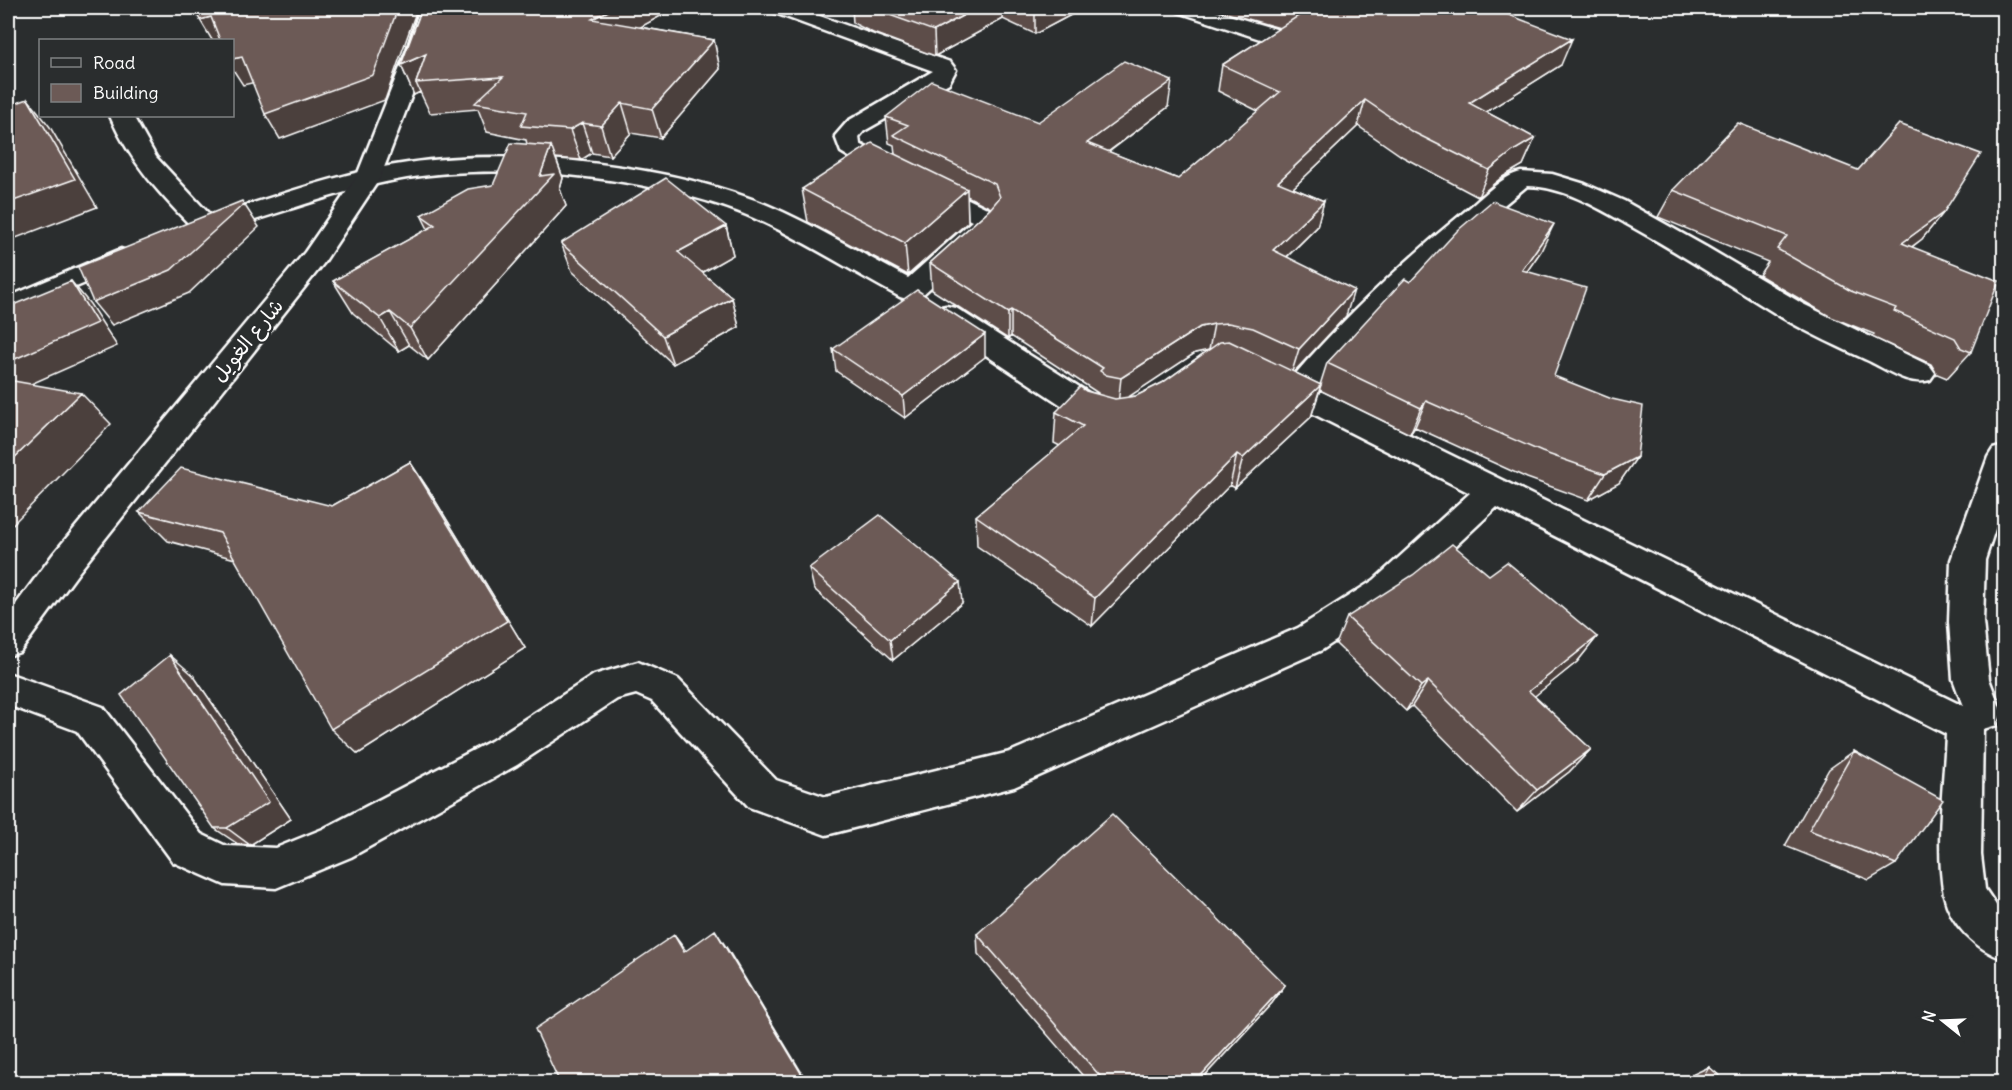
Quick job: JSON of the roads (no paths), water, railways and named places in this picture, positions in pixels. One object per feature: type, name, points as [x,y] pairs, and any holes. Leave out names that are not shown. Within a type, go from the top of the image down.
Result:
[{"type":"street","name":"شارع الغويل","points":[[8,641],[66,563],[314,258],[368,178],[418,50],[430,8]]},
{"type":"street","points":[[779,8],[945,70],[941,78],[856,126],[847,136],[849,147],[984,218],[985,222],[980,228],[910,291]]},
{"type":"street","points":[[1191,8],[1271,35]]},
{"type":"street","points":[[122,117],[131,139],[196,230],[368,178],[409,170],[472,165],[536,166],[653,179],[722,198],[773,217],[910,291],[1095,412],[1120,417],[1136,410]]},
{"type":"street","points":[[1296,393],[1337,342],[1392,288],[1463,224],[1521,179],[1529,176],[1553,182],[1606,203],[1655,228],[1846,340],[1920,373]]},
{"type":"street","points":[[8,307],[144,248]]},
{"type":"street","points":[[1253,371],[1494,491],[1985,716]]},
{"type":"street","points":[[2004,457],[1968,560],[1966,622],[1971,679],[1985,716],[1960,855],[1965,896],[1985,926],[2004,938]]},
{"type":"street","points":[[8,689],[90,719],[187,848],[225,865],[276,868],[338,843],[504,753],[607,686],[638,678],[665,690],[764,794],[826,816],[1014,769],[1310,639],[1386,590],[1494,491]]}]
